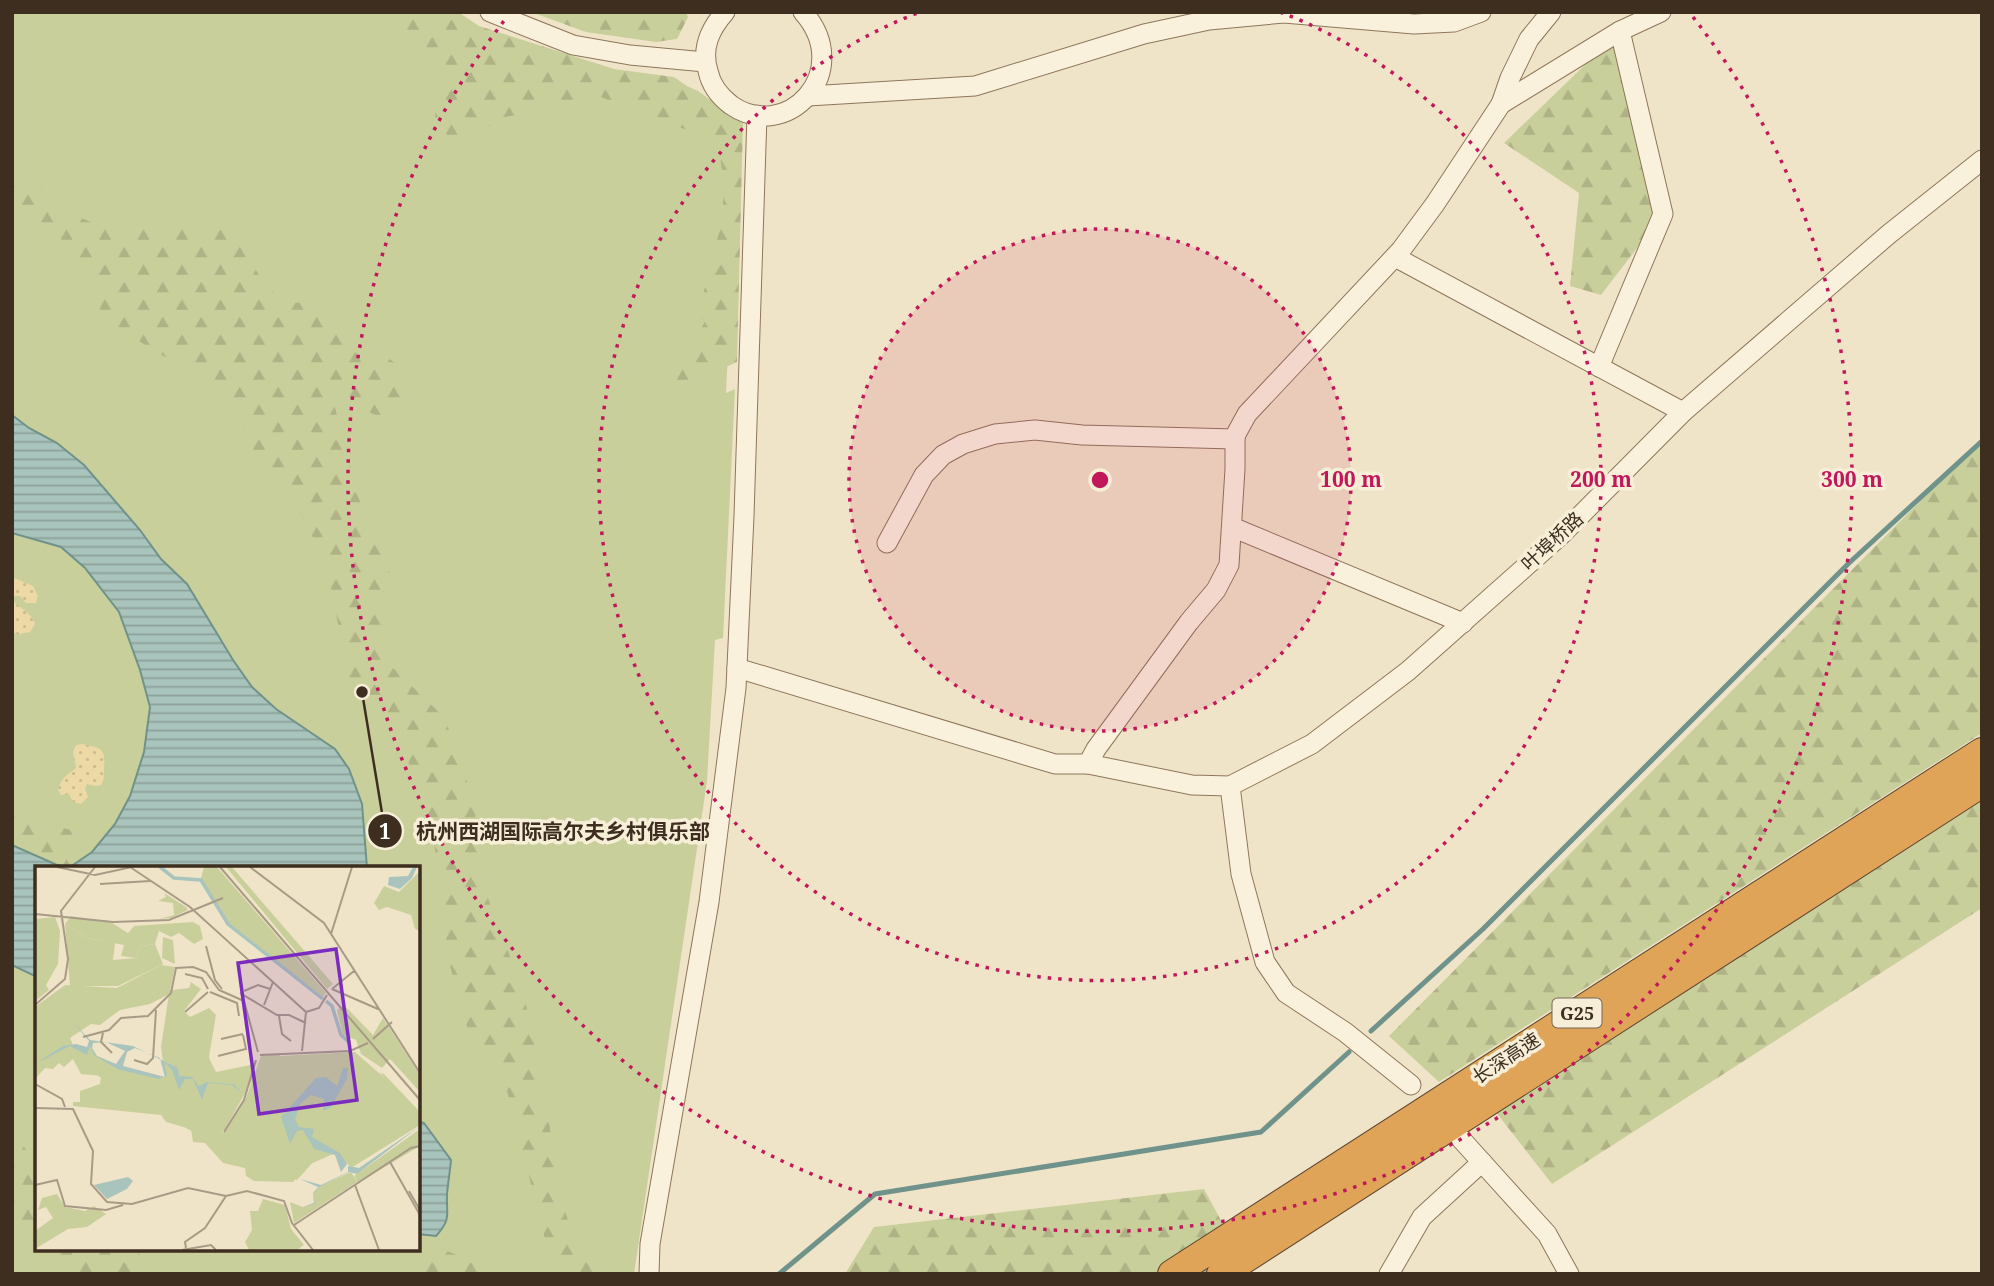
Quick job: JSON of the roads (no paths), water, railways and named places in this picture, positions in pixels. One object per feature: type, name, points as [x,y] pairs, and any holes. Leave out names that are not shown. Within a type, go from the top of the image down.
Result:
[{"type":"highway","name":"长深高速","points":[[1172,1274],[1982,751]]},
{"type":"highway","name":"长深高速","points":[[1221,1274],[1982,783]]},
{"type":"street","points":[[490,12],[573,45],[630,55],[705,62]]},
{"type":"street","points":[[725,12],[715,24],[707,42],[705,62],[710,81],[721,98],[738,110],[757,115],[776,115],[794,108],[808,96],[819,79],[823,61],[821,42],[814,24],[803,12]]},
{"type":"street","points":[[808,96],[975,86],[1144,34],[1209,20],[1284,13],[1414,24],[1454,22],[1480,12]]},
{"type":"street","points":[[1088,764],[1189,622],[1216,590],[1229,565],[1236,439],[1247,414],[1395,257],[1436,204],[1501,104],[1529,39],[1551,12]]},
{"type":"street","points":[[1501,104],[1620,31],[1661,12]]},
{"type":"street","points":[[1599,366],[1663,214],[1620,31]]},
{"type":"street","points":[[649,1274],[650,1244],[709,902],[737,668],[757,115]]},
{"type":"street","name":"叶埠桥路","points":[[1230,786],[1312,744],[1408,671],[1560,536],[1683,412],[1889,234],[1982,160]]},
{"type":"street","points":[[1395,257],[1683,412]]},
{"type":"street","points":[[887,544],[924,475],[943,455],[984,437],[1035,430],[1082,435],[1236,439]]},
{"type":"street","points":[[1231,527],[1463,623]]},
{"type":"street","points":[[737,668],[1055,764],[1088,764],[1192,785],[1230,786],[1241,874],[1265,962],[1286,993],[1345,1032],[1411,1085]]},
{"type":"street","points":[[1461,1139],[1547,1234],[1569,1274]]},
{"type":"street","points":[[1389,1274],[1422,1217],[1482,1162]]},
{"type":"water","points":[[12,415],[57,443],[84,465],[140,530],[161,559],[187,584],[252,687],[276,709],[335,749],[349,769],[362,804],[367,866],[71,866],[92,852],[115,824],[130,796],[144,752],[150,707],[119,612],[85,568],[61,547],[12,533]]},
{"type":"water","points":[[12,845],[64,866],[35,866],[35,976],[12,965]]},
{"type":"water","points":[[420,1122],[424,1123],[451,1160],[447,1216],[436,1236],[420,1234]]},
{"type":"waterway","points":[[1371,1031],[1483,929],[1849,563],[1982,441]]},
{"type":"waterway","points":[[779,1274],[875,1194],[1261,1132],[1349,1052]]},
{"type":"place","name":"杭州西湖国际高尔夫乡村俱乐部","points":[[362,692]]}]
